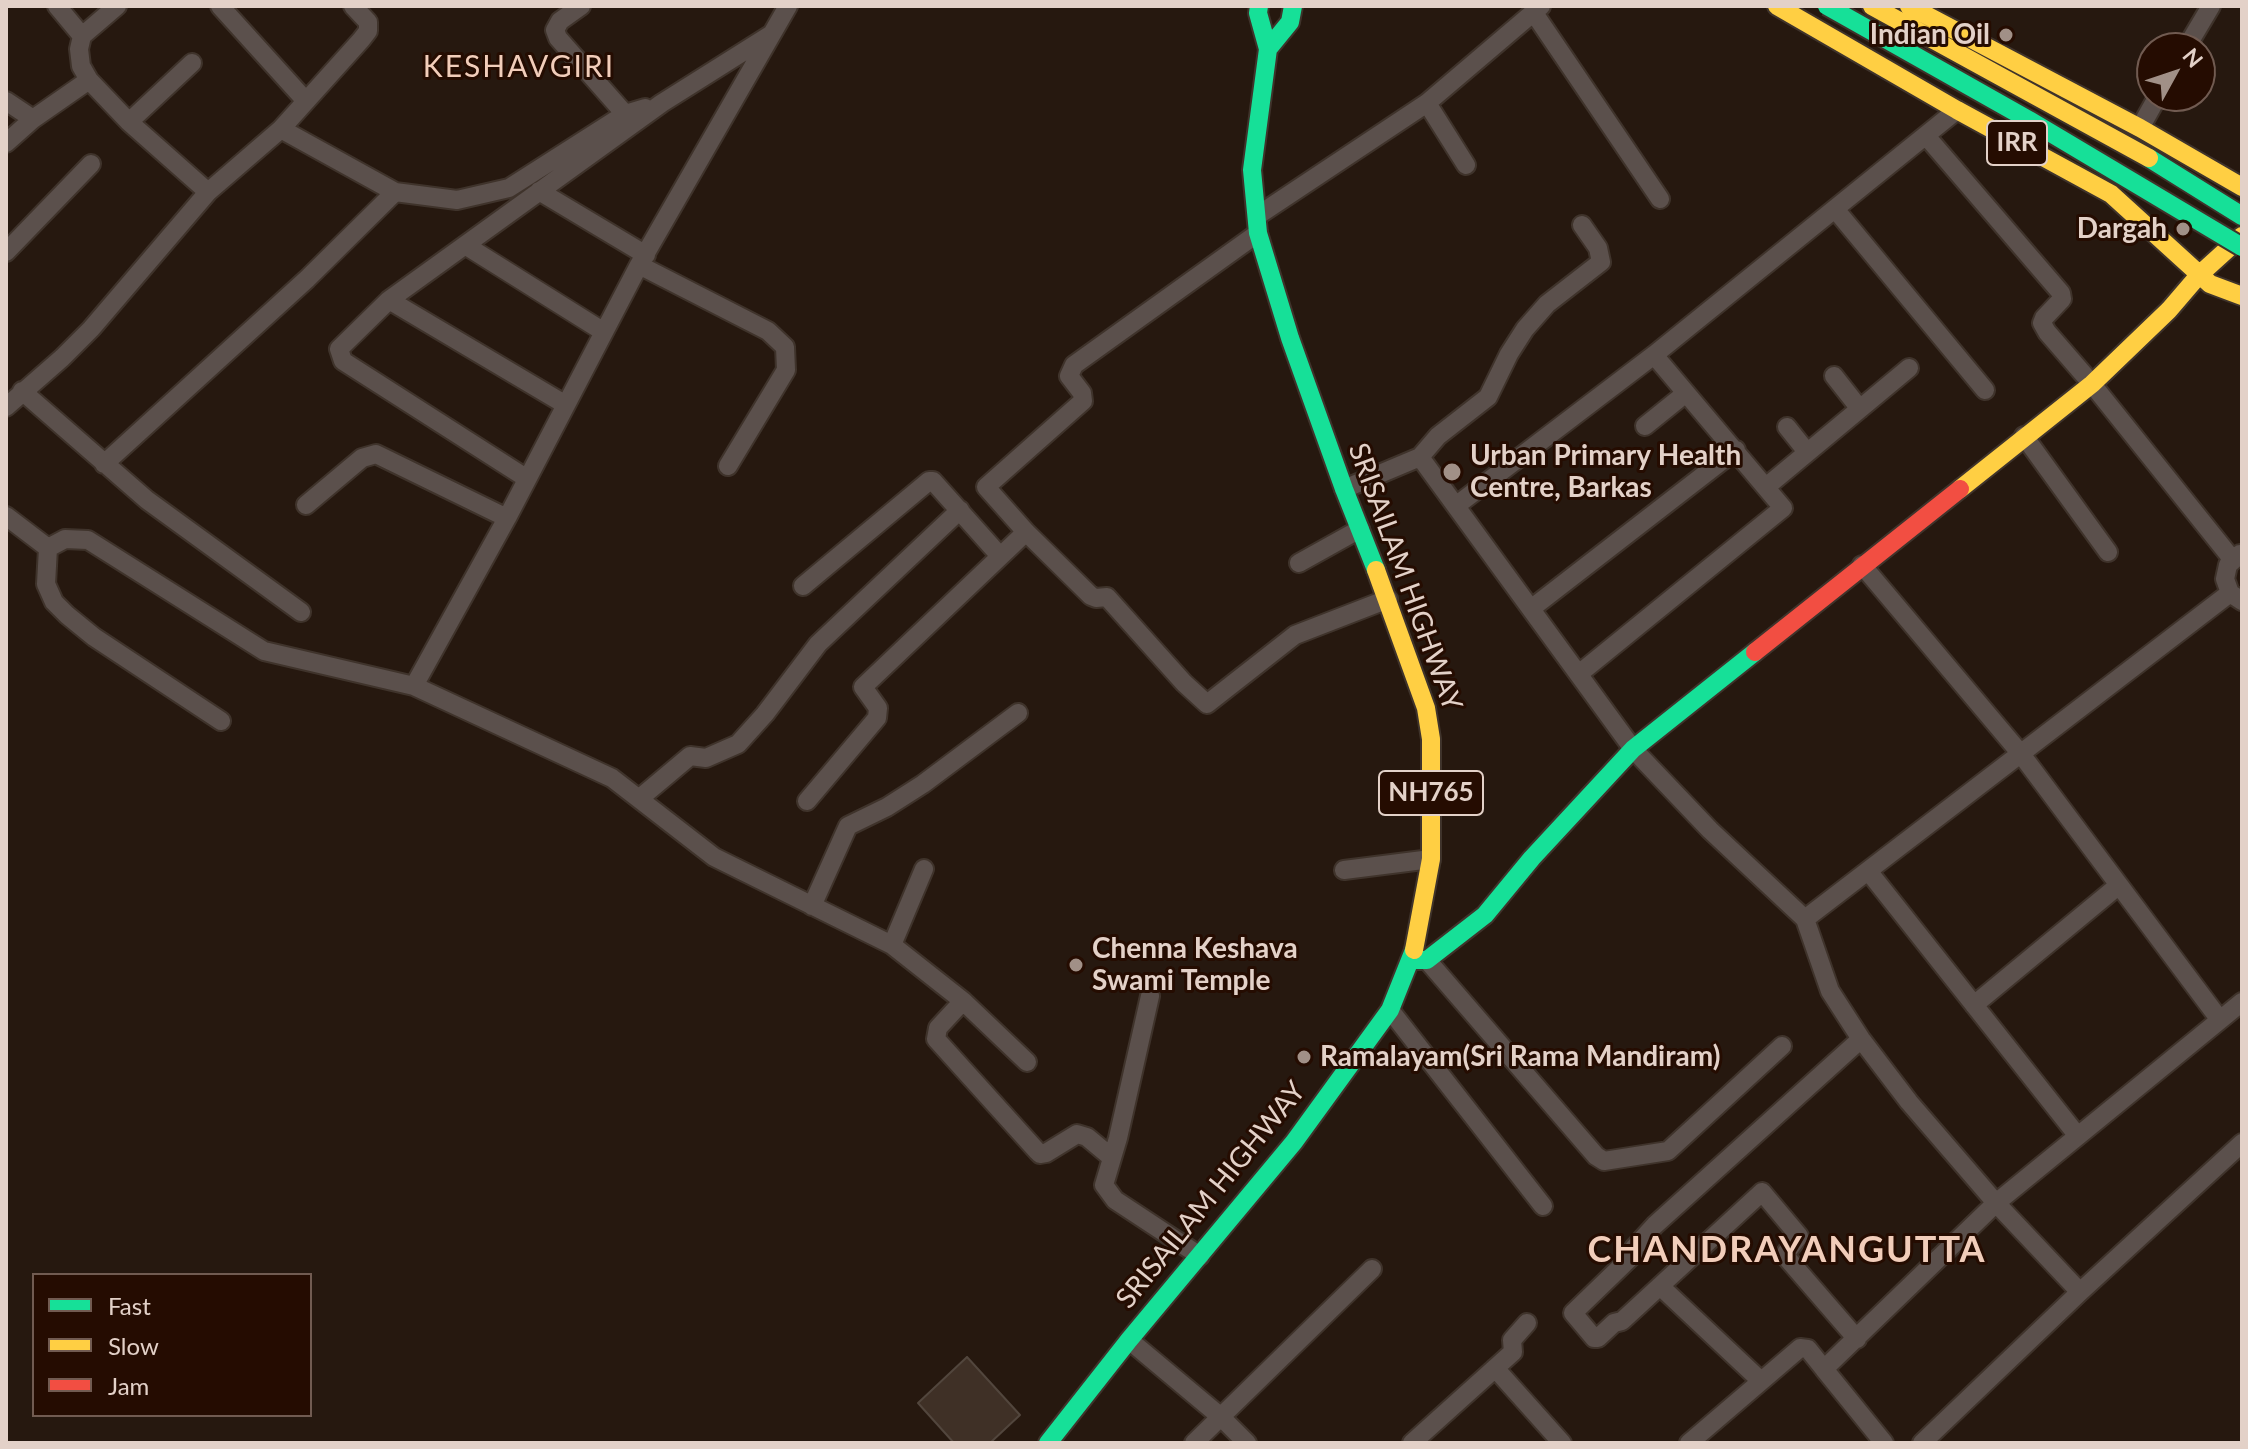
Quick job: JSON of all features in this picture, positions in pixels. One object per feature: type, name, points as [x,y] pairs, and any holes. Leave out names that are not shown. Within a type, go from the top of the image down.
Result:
[{"type":"main road","name":"NH765","points":[[1259,6],[1258,13],[1268,49]]},
{"type":"main road","name":"NH765","points":[[1268,49],[1290,22],[1293,6]]},
{"type":"main road","name":"IRR","points":[[1777,6],[2111,194],[2210,284],[2242,296]]},
{"type":"main road","name":"IRR","points":[[1827,6],[2029,120],[2242,247]]},
{"type":"main road","name":"IRR","points":[[1872,6],[2129,146],[2242,216]]},
{"type":"main road","name":"IRR","points":[[1909,6],[2140,128],[2242,187]]},
{"type":"main road","name":"SRISAILAM HIGHWAY","points":[[1048,1443],[1129,1340],[1294,1142],[1390,1010],[1419,960],[1431,859],[1431,739],[1426,708],[1290,338],[1258,224],[1252,170],[1268,49]]},
{"type":"main road","points":[[1419,960],[1485,915],[1532,858],[1633,749],[2092,384],[2169,310],[2199,275],[2242,236]]},
{"type":"street","points":[[57,6],[82,36]]},
{"type":"street","points":[[117,6],[82,36],[79,49],[81,66],[89,80],[129,122],[208,192]]},
{"type":"street","points":[[220,6],[305,100]]},
{"type":"street","points":[[6,407],[91,329],[208,192],[281,129],[368,31],[368,22],[353,6]]},
{"type":"street","points":[[581,6],[560,21],[555,30],[558,38],[625,114]]},
{"type":"street","points":[[414,686],[643,260],[788,6]]},
{"type":"street","points":[[2196,32],[2211,6]]},
{"type":"street","points":[[1388,599],[1295,635],[1207,704],[1184,683],[1107,597],[1091,596],[1026,532],[986,487],[1083,401],[1082,393],[1069,376],[1074,365],[1258,224],[1427,103],[1538,9],[1660,199]]},
{"type":"street","points":[[526,478],[343,361],[339,349],[389,300],[539,191],[662,103],[773,34]]},
{"type":"street","points":[[129,122],[192,63]]},
{"type":"street","points":[[6,143],[33,119],[89,80]]},
{"type":"street","points":[[6,101],[33,119]]},
{"type":"street","points":[[281,129],[395,192],[457,200],[509,188],[625,114],[662,103]]},
{"type":"street","points":[[1427,103],[1466,165]]},
{"type":"street","points":[[1457,505],[1654,355],[1957,110]]},
{"type":"street","points":[[2140,128],[2149,112]]},
{"type":"street","points":[[1805,919],[2021,754],[2236,597],[2225,579],[2237,556],[2042,323],[2062,299],[2061,293],[1927,137]]},
{"type":"street","points":[[6,252],[91,164]]},
{"type":"street","points":[[539,191],[643,260],[768,331],[785,347],[786,370],[728,466]]},
{"type":"street","points":[[104,464],[307,279],[395,192]]},
{"type":"street","points":[[1835,209],[1985,390]]},
{"type":"street","points":[[1344,489],[1420,457],[1438,436],[1488,397],[1509,354],[1547,304],[1601,262],[1598,248],[1582,225]]},
{"type":"street","points":[[465,245],[604,332]]},
{"type":"street","points":[[389,300],[566,405]]},
{"type":"street","points":[[1580,673],[1782,510],[1782,504],[1654,355]]},
{"type":"street","points":[[1766,487],[1909,368]]},
{"type":"street","points":[[1834,376],[1860,409]]},
{"type":"street","points":[[22,391],[147,500],[301,612]]},
{"type":"street","points":[[1645,426],[1686,393]]},
{"type":"street","points":[[1787,427],[1807,452]]},
{"type":"street","points":[[2024,436],[2108,552]]},
{"type":"street","points":[[1532,608],[1736,450]]},
{"type":"street","points":[[306,505],[362,458],[376,454],[507,518]]},
{"type":"street","points":[[1420,457],[1633,749],[1710,830],[1805,919],[1830,991],[1861,1039],[1909,1102],[1996,1203],[2080,1292]]},
{"type":"street","points":[[803,586],[929,481],[933,481],[1000,556]]},
{"type":"street","points":[[640,798],[690,756],[706,758],[738,744],[818,644],[960,510]]},
{"type":"street","points":[[6,516],[48,548]]},
{"type":"street","points":[[1299,563],[1360,529]]},
{"type":"street","points":[[807,801],[877,718],[878,708],[863,687],[1026,532]]},
{"type":"street","points":[[48,548],[65,539],[88,540],[264,651],[414,686],[612,778],[714,857],[892,945],[963,1001],[1027,1062]]},
{"type":"street","points":[[48,548],[46,584],[54,602],[94,637],[221,721]]},
{"type":"street","points":[[1862,565],[2021,754],[2220,1020]]},
{"type":"street","points":[[812,906],[848,826],[887,807],[923,784],[1018,713]]},
{"type":"street","points":[[1344,870],[1431,859]]},
{"type":"street","points":[[892,945],[924,869]]},
{"type":"street","points":[[1869,872],[2077,1135]]},
{"type":"street","points":[[1974,1005],[2119,885]]},
{"type":"street","points":[[1419,960],[1596,1156],[1604,1161],[1668,1151],[1782,1046]]},
{"type":"street","points":[[1150,996],[1118,1138],[1104,1185],[1110,1195],[1200,1256]]},
{"type":"street","points":[[963,1001],[938,1028],[936,1039],[1037,1151],[1043,1154],[1077,1134],[1087,1137],[1111,1157]]},
{"type":"street","points":[[1824,1369],[1996,1203],[2242,1002]]},
{"type":"street","points":[[1390,1010],[1543,1206]]},
{"type":"street","points":[[1857,1339],[1787,1258],[1786,1253],[1799,1236],[1762,1192],[1622,1321],[1611,1325],[1598,1338],[1594,1338],[1573,1315],[1633,1255],[1634,1248],[1655,1225],[1861,1039]]},
{"type":"street","points":[[1922,1443],[2242,1143]]},
{"type":"street","points":[[1194,1443],[1372,1269]]},
{"type":"street","points":[[1660,1286],[1761,1381]]},
{"type":"street","points":[[1412,1443],[1513,1352],[1512,1340],[1527,1323]]},
{"type":"street","points":[[1129,1340],[1221,1417],[1247,1443]]},
{"type":"street","points":[[1689,1443],[1800,1348],[1808,1349],[1884,1443]]},
{"type":"street","points":[[1495,1368],[1562,1443]]},
{"type":"building","points":[[967,1357],[1020,1415],[990,1443],[954,1443],[918,1403]]},
{"type":"traffic: fast","points":[[1259,6],[1258,13],[1268,49],[1252,170],[1258,233],[1290,338],[1376,570]]},
{"type":"traffic: fast","points":[[1268,49],[1290,22],[1293,6]]},
{"type":"traffic: fast","points":[[1827,6],[2029,120],[2242,247]]},
{"type":"traffic: fast","points":[[2149,158],[2242,216]]},
{"type":"traffic: fast","points":[[1412,960],[1427,960],[1485,915],[1532,858],[1633,749],[1755,652]]},
{"type":"traffic: fast","points":[[1048,1443],[1129,1340],[1294,1142],[1390,1010],[1414,950]]},
{"type":"traffic: slow","points":[[1777,6],[2111,194],[2210,284],[2242,296]]},
{"type":"traffic: slow","points":[[1872,6],[2149,158]]},
{"type":"traffic: slow","points":[[1909,6],[2140,128],[2242,187]]},
{"type":"traffic: slow","points":[[1960,489],[2092,384],[2169,310],[2199,275],[2242,236]]},
{"type":"traffic: slow","points":[[1376,570],[1426,708],[1431,739],[1431,859],[1414,950]]},
{"type":"traffic: jam","points":[[1755,652],[1960,489]]},
{"type":"place","name":"Indian Oil","points":[[2006,35]]},
{"type":"place","name":"Dargah","points":[[2183,229]]},
{"type":"place","name":"Urban Primary Health Centre, Barkas","points":[[1452,472]]},
{"type":"place","name":"Chenna Keshava Swami Temple","points":[[1076,965]]},
{"type":"place","name":"Ramalayam(Sri Rama Mandiram)","points":[[1304,1057]]},
{"type":"district","name":"KESHAVGIRI","points":[[519,67]]},
{"type":"district","name":"CHANDRAYANGUTTA","points":[[1787,1250]]}]
